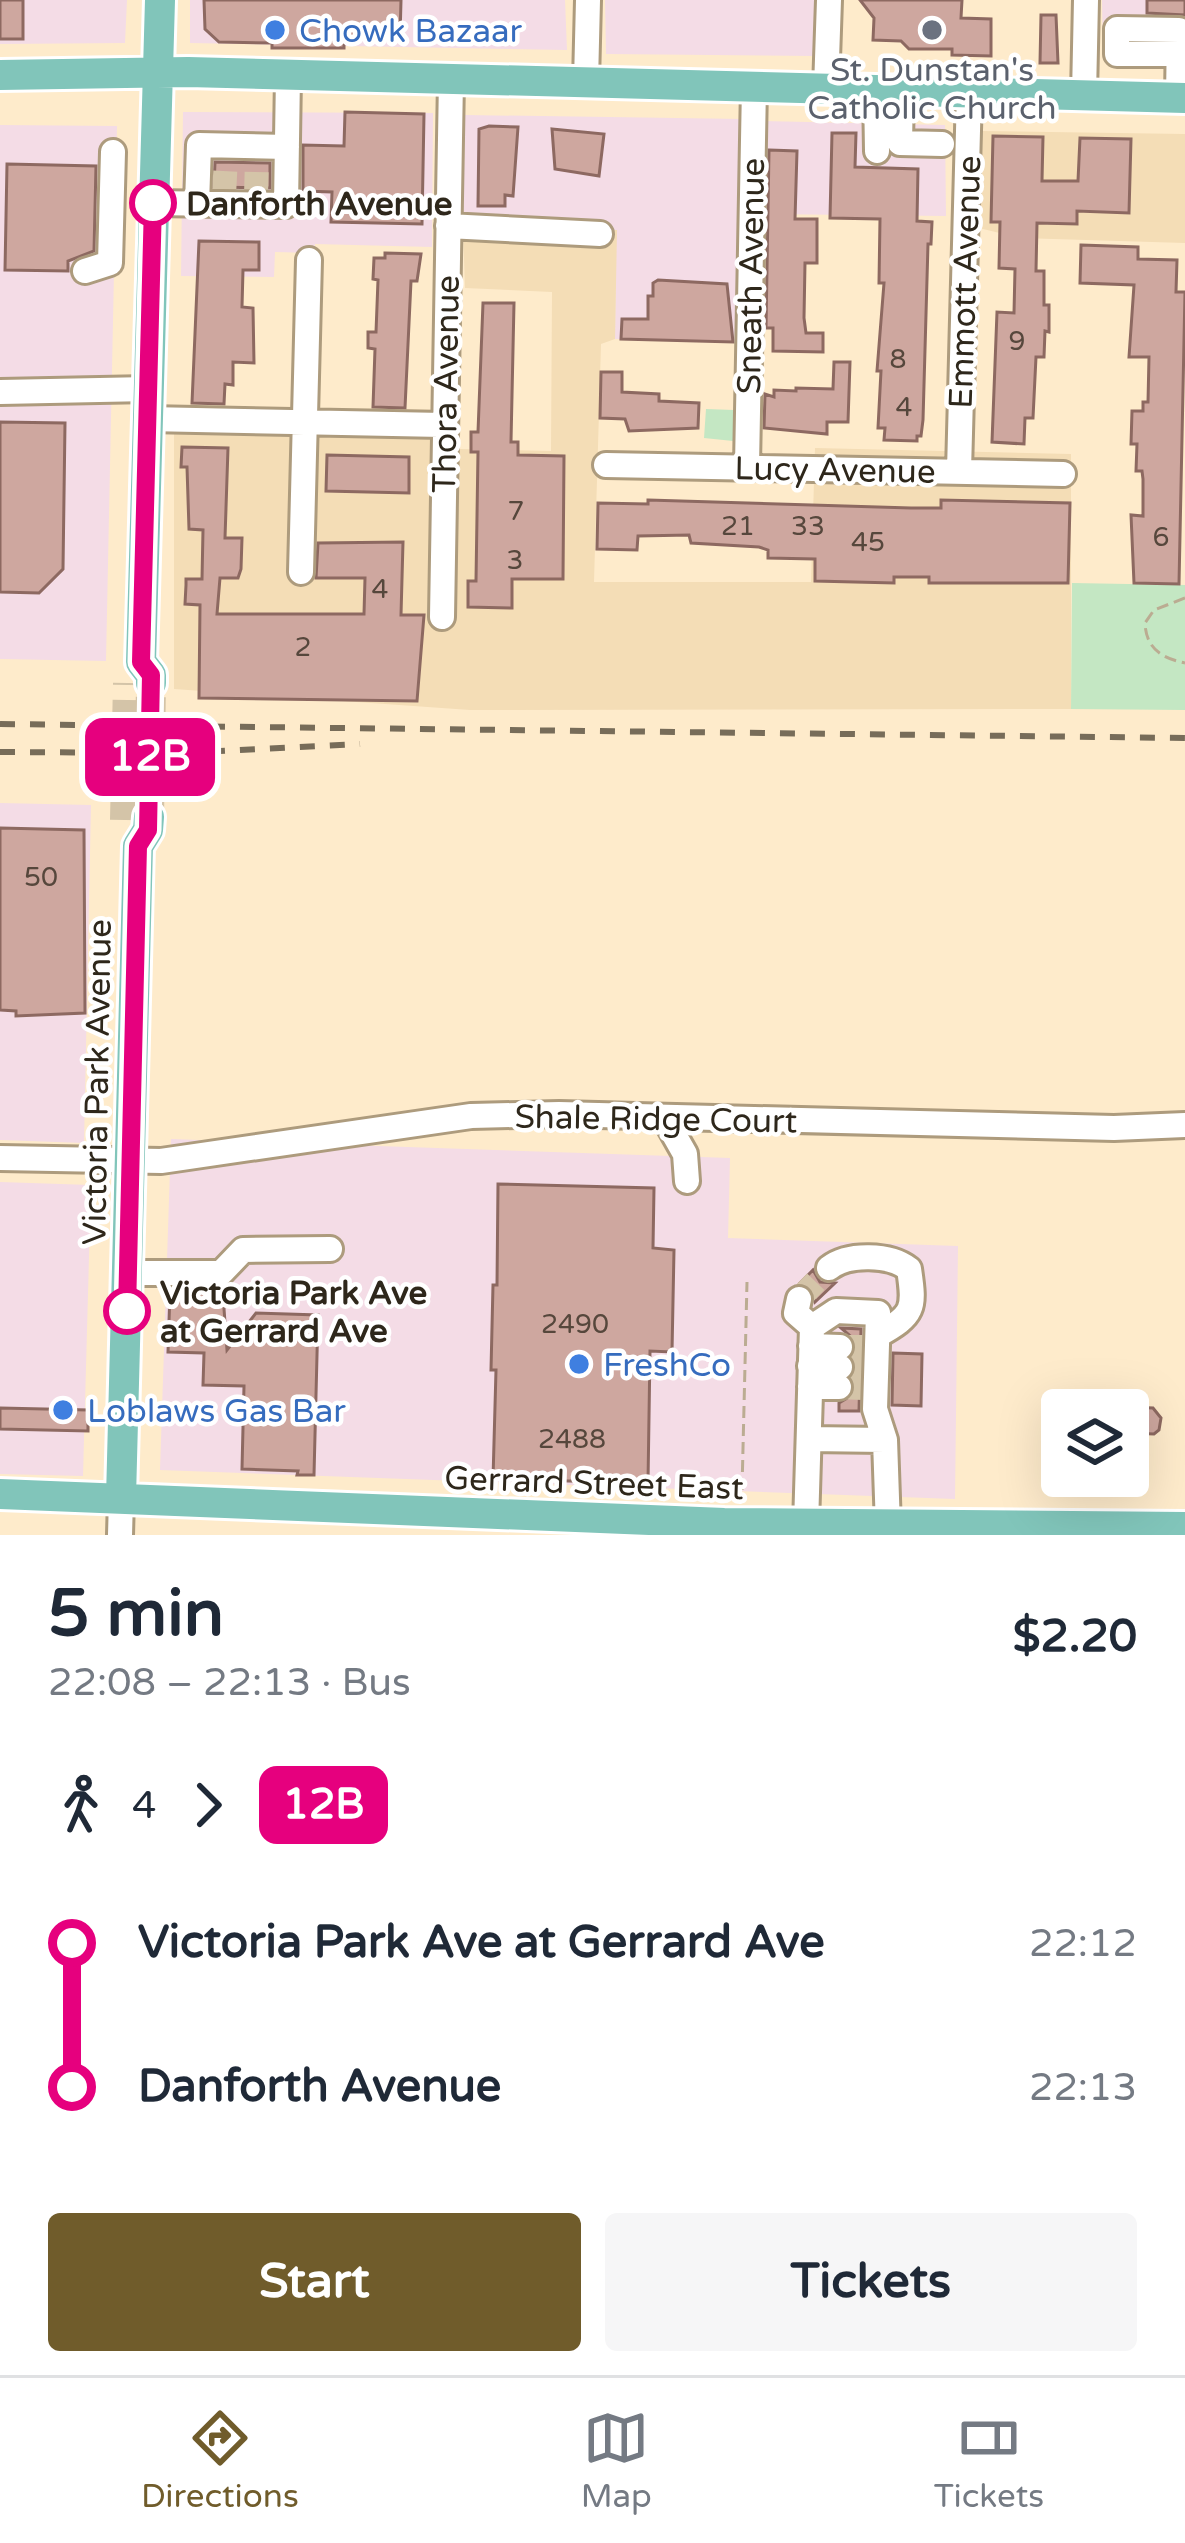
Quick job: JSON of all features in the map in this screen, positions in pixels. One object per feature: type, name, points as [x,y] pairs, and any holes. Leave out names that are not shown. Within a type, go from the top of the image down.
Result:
[{"type":"main road","points":[[140,676],[160,0]]},
{"type":"main road","points":[[0,75],[156,72],[1182,98]]},
{"type":"main road","name":"Victoria Park Avenue","points":[[121,1498],[137,828]]},
{"type":"main road","name":"Gerrard Street East","points":[[0,1494],[744,1529],[806,1525],[1002,1531],[1185,1527]]},
{"type":"street","points":[[586,82],[588,0]]},
{"type":"street","points":[[826,89],[829,0]]},
{"type":"street","points":[[1084,95],[1086,0]]},
{"type":"street","points":[[1085,28],[1179,30],[1182,98]]},
{"type":"street","points":[[153,203],[256,200],[286,205],[288,75]]},
{"type":"street","name":"Thora Avenue","points":[[442,617],[451,79]]},
{"type":"street","name":"Sneath Avenue","points":[[747,466],[754,86]]},
{"type":"street","points":[[888,90],[900,143],[942,144]]},
{"type":"street","points":[[877,151],[888,90]]},
{"type":"street","name":"Emmott Avenue","points":[[959,471],[969,93]]},
{"type":"street","points":[[197,204],[199,145],[226,151],[287,148]]},
{"type":"street","points":[[85,272],[110,263],[113,152]]},
{"type":"street","points":[[448,226],[600,234]]},
{"type":"street","points":[[301,572],[308,260]]},
{"type":"street","points":[[0,392],[303,423],[443,425]]},
{"type":"street","name":"Lucy Avenue","points":[[606,465],[1064,474]]},
{"type":"street","name":"Shale Ridge Court","points":[[0,1158],[130,1163],[471,1116],[1185,1126]]},
{"type":"street","points":[[664,1118],[685,1154],[687,1181]]},
{"type":"street","points":[[128,1273],[221,1274],[243,1250],[330,1249]]},
{"type":"street","points":[[829,1268],[855,1258],[888,1260],[909,1269],[910,1312],[862,1364]]},
{"type":"street","points":[[799,1299],[796,1313],[811,1357],[806,1525]]},
{"type":"street","points":[[811,1357],[836,1311],[878,1313],[862,1364],[885,1440],[888,1527]]},
{"type":"street","points":[[811,1357],[862,1364]]},
{"type":"street","points":[[811,1357],[862,1364]]},
{"type":"street","points":[[809,1439],[885,1440]]},
{"type":"street","name":"Victoria Park Avenue","points":[[120,1535],[121,1498]]},
{"type":"path","points":[[1185,598],[1154,610],[1145,622],[1150,646],[1160,655],[1185,663]]},
{"type":"path","points":[[742,1490],[747,1282]]},
{"type":"shaded area","points":[[0,0],[127,0],[125,43],[0,44]]},
{"type":"shaded area","points":[[190,0],[565,0],[567,50],[190,43]]},
{"type":"shaded area","points":[[605,0],[818,0],[817,56],[606,54]]},
{"type":"shaded area","points":[[1102,0],[1185,0],[1185,62],[1103,60]]},
{"type":"shaded area","points":[[183,112],[433,113],[432,247],[315,244],[314,253],[275,252],[274,277],[181,276]]},
{"type":"shaded area","points":[[465,115],[743,119],[739,342],[615,339],[616,230],[463,228]]},
{"type":"shaded area","points":[[761,121],[945,125],[946,216],[757,214]]},
{"type":"shaded area","points":[[0,125],[117,126],[106,661],[0,659]]},
{"type":"shaded area","points":[[982,131],[1185,134],[1185,243],[1020,238],[979,228]]},
{"type":"shaded area","points":[[463,228],[617,230],[615,339],[601,344],[594,582],[811,582],[815,448],[1071,454],[1071,709],[470,710],[174,689],[174,406],[457,410],[459,449],[551,451],[552,292],[465,288]]},
{"type":"shaded area","points":[[0,803],[91,805],[84,1143],[0,1140]]},
{"type":"shaded area","points":[[171,1139],[730,1158],[728,1238],[958,1246],[955,1499],[160,1470]]},
{"type":"shaded area","points":[[0,1182],[91,1185],[83,1476],[0,1474]]},
{"type":"green space","points":[[706,409],[734,410],[733,441],[704,438]]},
{"type":"green space","points":[[1072,583],[1185,585],[1185,710],[1071,709]]},
{"type":"building","points":[[0,0],[23,0],[23,39],[0,39]]},
{"type":"building","points":[[204,0],[401,0],[400,38],[344,37],[344,48],[219,42],[205,29]]},
{"type":"building","name":"St. Dunstan's Catholic Church","points":[[860,0],[962,0],[961,18],[991,19],[991,56],[952,55],[952,49],[909,49],[901,41],[873,40],[874,18]]},
{"type":"building","points":[[1147,0],[1185,0],[1185,15],[1147,13]]},
{"type":"building","points":[[1041,15],[1056,15],[1058,63],[1040,63]]},
{"type":"building","points":[[345,112],[424,114],[422,224],[331,222],[332,192],[303,191],[303,145],[344,146]]},
{"type":"building","points":[[518,127],[513,196],[505,195],[505,206],[478,206],[479,129]]},
{"type":"building","points":[[552,129],[604,134],[599,176],[555,169]]},
{"type":"building","points":[[832,133],[856,133],[855,167],[918,169],[917,221],[932,222],[923,420],[917,441],[884,440],[885,428],[878,428],[884,283],[879,283],[880,219],[830,218]]},
{"type":"building","points":[[993,136],[1043,137],[1042,181],[1078,181],[1080,138],[1131,139],[1129,213],[1077,211],[1077,224],[1037,223],[1036,271],[1044,271],[1049,332],[1045,331],[1044,357],[1036,357],[1033,418],[1025,418],[1024,444],[992,442],[997,312],[1014,313],[1015,269],[999,268],[1000,222],[991,222]]},
{"type":"building","points":[[769,150],[797,151],[795,219],[817,219],[817,263],[805,263],[804,318],[806,333],[823,333],[823,352],[773,351],[773,328],[766,328]]},
{"type":"building","points":[[215,162],[270,163],[270,188],[214,187]]},
{"type":"building","points":[[7,164],[96,166],[94,251],[68,261],[68,271],[5,270]]},
{"type":"building","points":[[199,241],[259,242],[259,270],[243,270],[242,307],[253,308],[254,363],[233,362],[233,385],[225,384],[224,404],[192,403]]},
{"type":"building","points":[[1081,245],[1138,247],[1138,259],[1177,260],[1176,292],[1185,292],[1179,584],[1134,583],[1131,515],[1143,516],[1143,479],[1142,471],[1136,471],[1137,444],[1131,444],[1132,411],[1143,411],[1143,402],[1148,402],[1149,357],[1129,357],[1134,285],[1080,283]]},
{"type":"building","points":[[385,253],[421,254],[417,281],[411,281],[405,408],[373,407],[375,349],[368,348],[368,332],[376,332],[374,258],[385,258]]},
{"type":"building","points":[[653,283],[727,284],[733,342],[621,339],[622,319],[648,319],[648,296],[653,296]]},
{"type":"building","points":[[483,303],[514,303],[511,442],[518,442],[518,455],[564,456],[563,579],[512,579],[512,608],[468,607],[468,581],[476,581],[478,452],[471,452],[471,432],[478,432]]},
{"type":"building","points":[[834,362],[850,362],[848,422],[827,422],[827,434],[764,428],[765,394],[774,397],[774,390],[796,388],[833,389]]},
{"type":"building","points":[[601,372],[622,372],[622,392],[659,394],[659,401],[699,403],[698,428],[629,431],[625,419],[600,418]]},
{"type":"building","points":[[0,422],[65,423],[63,569],[39,593],[0,592]]},
{"type":"building","points":[[182,447],[228,448],[225,538],[242,538],[241,569],[238,578],[220,578],[217,614],[364,614],[365,578],[316,578],[318,543],[403,542],[401,615],[424,615],[417,701],[199,698],[200,605],[185,604],[186,579],[202,579],[203,530],[189,529]]},
{"type":"building","points":[[327,455],[409,457],[409,493],[326,491]]},
{"type":"building","points":[[648,500],[911,508],[941,508],[941,500],[1070,503],[1068,583],[929,583],[929,577],[894,577],[894,583],[815,581],[815,559],[768,558],[768,550],[759,547],[691,543],[689,535],[638,536],[637,550],[597,549],[598,503],[648,504]]},
{"type":"building","points":[[0,828],[84,830],[85,1013],[16,1016],[16,1011],[0,1010]]},
{"type":"building","points":[[498,1184],[654,1188],[653,1248],[674,1250],[672,1352],[650,1351],[648,1483],[493,1479],[496,1370],[491,1370]]},
{"type":"building","points":[[813,1270],[820,1282],[835,1283],[815,1302],[811,1288],[800,1283]]},
{"type":"building","points":[[170,1291],[223,1295],[227,1350],[256,1313],[318,1315],[314,1475],[242,1469],[244,1386],[203,1385],[204,1353],[168,1352]]},
{"type":"building","points":[[841,1328],[861,1329],[859,1411],[839,1411],[839,1403],[854,1394],[856,1366],[855,1340]]},
{"type":"building","points":[[893,1353],[922,1354],[921,1406],[892,1405]]},
{"type":"building","points":[[0,1408],[88,1410],[88,1431],[0,1429]]},
{"type":"building","points":[[1149,1408],[1161,1418],[1154,1434],[1149,1434]]},
{"type":"tunnel","points":[[224,195],[226,157]]},
{"type":"tunnel","points":[[256,196],[257,158]]},
{"type":"tunnel","points":[[125,820],[128,683]]},
{"type":"tunnel","points":[[149,817],[151,683]]},
{"type":"tunnel","points":[[799,1299],[829,1268]]},
{"type":"tunnel","points":[[840,1347],[865,1347]]},
{"type":"tunnel","points":[[840,1367],[864,1367]]},
{"type":"tunnel","points":[[839,1387],[864,1388]]},
{"type":"railway","points":[[0,724],[1185,738]]},
{"type":"railway","points":[[0,752],[180,753],[360,744]]},
{"type":"bus line","name":"12B","points":[[127,1311],[138,846],[148,830],[151,675],[141,662],[153,203]]},
{"type":"place","name":"Chowk Bazaar","points":[[275,30]]},
{"type":"place","name":"St. Dunstan's Catholic Church","points":[[932,30]]},
{"type":"place","name":"Danforth Avenue","points":[[153,203]]},
{"type":"place","name":"Victoria Park Ave at Gerrard Ave","points":[[127,1311]]},
{"type":"place","name":"FreshCo","points":[[579,1364]]},
{"type":"place","name":"Loblaws Gas Bar","points":[[63,1410]]}]
